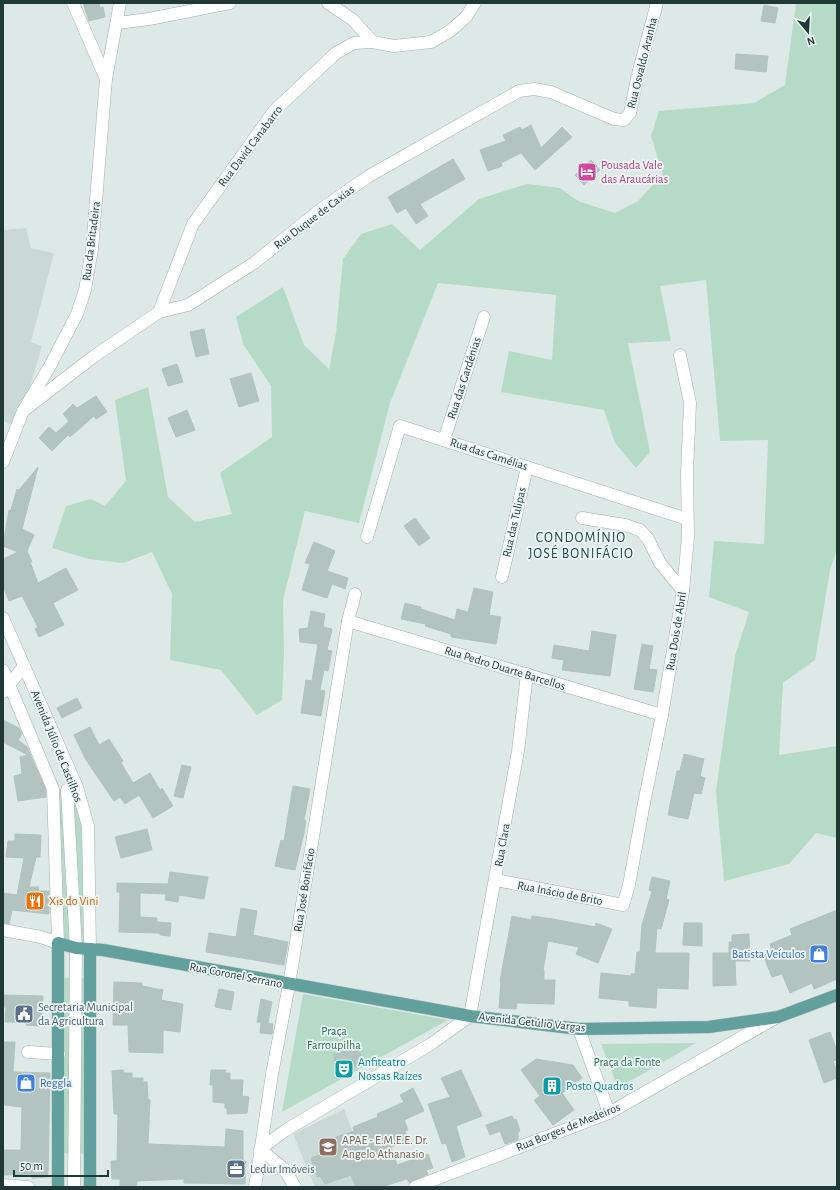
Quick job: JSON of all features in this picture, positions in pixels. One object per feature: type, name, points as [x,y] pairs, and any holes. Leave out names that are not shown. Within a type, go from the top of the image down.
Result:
[{"type":"main road","name":"Rua Coronel Serrano","points":[[58,943],[76,948],[90,949],[470,1016]]},
{"type":"main road","name":"Avenida Júlio de Castilhos","points":[[58,943],[58,1187]]},
{"type":"main road","name":"Avenida Júlio de Castilhos","points":[[90,949],[90,1187]]},
{"type":"main road","name":"Avenida Getúlio Vargas","points":[[470,1016],[579,1029],[709,1027],[778,1017],[837,995]]},
{"type":"street","points":[[73,3],[106,79]]},
{"type":"street","name":"Rua da Britadeira","points":[[3,462],[23,411],[50,366],[77,314],[85,290],[92,249],[106,79],[120,3]]},
{"type":"street","points":[[117,23],[149,19],[230,3]]},
{"type":"street","points":[[328,3],[353,20],[373,42]]},
{"type":"street","name":"Rua David Canabarro","points":[[159,312],[193,224],[274,111],[336,54],[354,43],[373,42],[394,46],[431,42],[450,31],[466,18],[474,3]]},
{"type":"street","name":"Rua Osvaldo Aranha","points":[[624,120],[630,113],[638,74],[657,3]]},
{"type":"street","name":"Rua Duque de Caxias","points":[[23,411],[93,357],[159,312],[188,305],[254,263],[320,210],[369,176],[519,91],[534,89],[551,92],[614,119],[624,120]]},
{"type":"street","name":"Rua das Gardênias","points":[[444,440],[484,317]]},
{"type":"street","name":"Rua Dois de Abril","points":[[624,905],[630,885],[684,591],[688,537],[687,519],[690,403],[680,355]]},
{"type":"street","name":"Rua das Camélias","points":[[367,537],[400,426],[687,519]]},
{"type":"street","name":"Rua das Tulipas","points":[[502,577],[527,467]]},
{"type":"street","points":[[582,518],[625,525],[640,530],[648,539],[660,563],[684,591]]},
{"type":"street","name":"Rua José Bonifácio","points":[[255,1187],[260,1149],[289,985],[348,621],[355,594]]},
{"type":"street","name":"Avenida Júlio de Castilhos","points":[[3,618],[24,666],[88,826],[90,949]]},
{"type":"street","name":"Rua Pedro Duarte Barcellos","points":[[348,621],[662,715]]},
{"type":"street","points":[[6,687],[24,666]]},
{"type":"street","name":"Avenida Júlio de Castilhos","points":[[3,670],[6,687],[53,788],[58,943]]},
{"type":"street","name":"Rua Clara","points":[[470,1016],[473,990],[496,880],[518,750],[527,674]]},
{"type":"street","points":[[53,788],[72,788],[76,948],[73,1153],[74,1187]]},
{"type":"street","name":"Rua Inácio de Brito","points":[[496,880],[624,905]]},
{"type":"street","name":"Rua Coronel Serrano","points":[[3,930],[41,937],[58,943]]},
{"type":"street","points":[[58,979],[76,977],[90,979]]},
{"type":"street","name":"Avenida Getúlio Vargas","points":[[260,1149],[286,1130],[431,1044],[470,1016]]},
{"type":"street","name":"Rua Borges de Medeiros","points":[[415,1187],[609,1113],[778,1017]]},
{"type":"street","points":[[579,1029],[609,1113]]},
{"type":"street","points":[[28,1052],[59,1054]]},
{"type":"street","points":[[260,1149],[284,1169],[295,1187]]},
{"type":"street","points":[[58,1153],[90,1154]]},
{"type":"street","points":[[3,1185],[28,1187]]},
{"type":"shaded area","points":[[26,228],[31,248],[54,253],[31,342],[42,346],[28,393],[10,425],[3,420],[3,230]]},
{"type":"shaded area","name":"APAE - E.M.E.E. Dr. Angelo Athanasio","points":[[344,1109],[371,1187],[315,1187],[293,1134]]},
{"type":"green space","points":[[796,3],[837,3],[837,550],[830,570],[815,660],[783,683],[779,755],[837,746],[837,838],[816,833],[789,864],[724,881],[716,791],[735,656],[749,612],[709,597],[714,541],[764,544],[768,440],[720,441],[706,280],[660,286],[671,341],[628,343],[650,452],[636,468],[615,443],[604,410],[501,392],[509,351],[552,360],[556,295],[438,283],[390,403],[359,523],[305,511],[283,600],[284,651],[282,700],[257,715],[221,670],[170,660],[172,594],[152,552],[123,563],[89,559],[52,548],[66,506],[91,499],[105,506],[126,481],[115,400],[148,387],[168,497],[195,522],[232,514],[220,473],[272,437],[271,386],[243,344],[236,317],[283,287],[304,345],[329,369],[336,333],[343,259],[361,234],[392,224],[420,250],[479,199],[527,184],[560,188],[578,201],[615,213],[638,201],[663,174],[651,136],[659,111],[754,103],[785,85]]},
{"type":"green space","points":[[77,787],[88,826],[90,949],[58,943],[53,789],[67,790]]},
{"type":"green space","points":[[76,977],[90,979],[90,1154],[58,1153],[57,979]]},
{"type":"green space","name":"Praça Farroupilha","points":[[303,994],[448,1020],[282,1112]]},
{"type":"green space","name":"Praça da Fonte","points":[[696,1043],[618,1088],[601,1044]]},
{"type":"building","points":[[83,3],[99,3],[100,8],[103,7],[105,17],[89,21]]},
{"type":"building","points":[[764,5],[778,8],[775,23],[761,21]]},
{"type":"building","points":[[736,54],[768,56],[766,72],[735,69]]},
{"type":"building","points":[[531,125],[541,148],[562,127],[572,137],[535,170],[521,153],[501,163],[502,166],[488,171],[480,150],[506,141],[503,135],[520,127],[522,130]]},
{"type":"building","points":[[453,159],[465,179],[420,204],[428,216],[416,224],[406,208],[397,213],[388,197]]},
{"type":"building","name":"Pousada Vale das Araucárias","points":[[591,160],[600,170],[584,185],[575,175]]},
{"type":"building","points":[[204,329],[209,354],[196,357],[190,332]]},
{"type":"building","points":[[177,364],[183,382],[168,386],[162,369]]},
{"type":"building","points":[[251,373],[259,401],[239,407],[230,379]]},
{"type":"building","points":[[96,396],[107,412],[96,419],[94,416],[70,437],[68,435],[52,451],[39,438],[49,427],[56,433],[69,421],[63,414],[73,404],[77,408]]},
{"type":"building","points":[[187,410],[195,430],[176,437],[168,418]]},
{"type":"building","points":[[38,467],[22,529],[34,535],[27,551],[32,562],[30,562],[38,583],[66,568],[78,590],[53,603],[64,625],[39,637],[35,629],[38,627],[22,596],[9,601],[3,586],[3,559],[18,552],[3,546],[9,510],[11,510],[17,489],[19,490]]},
{"type":"building","points":[[415,518],[430,538],[419,546],[404,526]]},
{"type":"building","points":[[314,542],[335,551],[327,571],[348,578],[345,589],[332,584],[327,598],[302,590],[310,564],[305,563]]},
{"type":"building","points":[[474,588],[493,592],[489,615],[501,617],[496,644],[451,637],[451,634],[425,626],[426,624],[401,619],[405,603],[421,607],[421,609],[455,620],[457,609],[468,612]]},
{"type":"building","points":[[311,611],[325,614],[323,627],[332,629],[327,650],[332,651],[328,671],[324,670],[320,690],[325,691],[321,716],[301,713],[306,680],[312,681],[318,644],[300,642],[299,629],[308,628]]},
{"type":"building","points":[[592,631],[616,635],[610,676],[562,670],[564,660],[552,658],[554,645],[589,651]]},
{"type":"building","points":[[642,644],[653,646],[649,669],[657,670],[653,692],[634,689]]},
{"type":"building","points":[[77,698],[82,708],[62,718],[57,708]]},
{"type":"building","points":[[3,720],[19,728],[22,734],[18,740],[27,747],[45,788],[46,797],[18,801],[14,776],[22,774],[20,757],[28,755],[3,742]]},
{"type":"building","points":[[90,727],[99,745],[109,739],[123,761],[121,763],[133,783],[150,773],[160,790],[162,788],[173,806],[153,818],[139,795],[125,804],[120,797],[114,801],[86,760],[74,735]]},
{"type":"building","points":[[684,754],[704,759],[700,776],[705,778],[701,794],[694,793],[688,819],[668,815],[677,771],[680,771]]},
{"type":"building","points":[[182,765],[191,767],[183,798],[174,796]]},
{"type":"building","points":[[293,786],[310,789],[304,820],[306,821],[304,833],[295,870],[275,866],[281,840],[284,841]]},
{"type":"building","points":[[147,829],[152,850],[121,858],[115,837]]},
{"type":"building","points":[[15,834],[41,835],[40,857],[36,857],[29,887],[39,887],[38,891],[49,891],[49,914],[12,910],[9,924],[3,923],[3,893],[17,895],[24,858],[6,857],[8,841],[15,841]]},
{"type":"building","points":[[170,872],[208,877],[204,899],[179,895],[178,902],[165,900],[166,894],[140,893],[140,917],[157,918],[157,922],[171,923],[170,936],[160,935],[160,933],[119,932],[120,892],[117,892],[117,883],[168,884]]},
{"type":"building","points":[[652,877],[670,881],[666,899],[669,900],[661,929],[657,928],[655,953],[689,953],[688,989],[657,988],[656,1008],[629,1006],[629,1001],[599,998],[601,973],[631,976],[631,974],[635,974],[637,952],[640,952],[642,925],[652,891],[649,890]]},
{"type":"building","points":[[241,908],[257,911],[253,935],[288,942],[284,965],[206,952],[209,933],[236,937]]},
{"type":"building","name":"Batista Veículos","points":[[837,910],[837,979],[814,989],[812,983],[790,993],[782,974],[772,977],[763,955],[772,951],[770,944],[792,935],[790,929]]},
{"type":"building","points":[[512,916],[531,920],[532,916],[595,927],[596,923],[612,929],[598,963],[576,954],[579,947],[548,941],[543,970],[544,980],[555,980],[554,1004],[517,1003],[516,1009],[499,1008],[500,981]]},
{"type":"building","points":[[684,923],[702,923],[702,946],[683,945]]},
{"type":"building","points":[[749,934],[750,961],[735,961],[736,985],[713,986],[713,953],[729,953],[729,942],[732,942],[732,935]]},
{"type":"building","points":[[114,982],[142,983],[142,986],[163,990],[161,1000],[183,1004],[180,1032],[163,1030],[163,1053],[129,1052],[128,1025],[113,1025]]},
{"type":"building","points":[[219,989],[234,992],[231,1010],[215,1007]]},
{"type":"building","name":"Secretaria Municipal da Agricultura","points":[[3,995],[43,996],[41,1026],[26,1025],[26,1022],[5,1022],[6,1007],[3,1007]]},
{"type":"building","points":[[261,999],[272,1002],[268,1023],[257,1022]]},
{"type":"building","points":[[261,1023],[273,1024],[272,1034],[260,1033]]},
{"type":"building","points":[[830,1032],[837,1051],[837,1060],[833,1061],[837,1071],[837,1078],[824,1083],[809,1040]]},
{"type":"building","points":[[3,1042],[15,1042],[13,1072],[50,1073],[48,1177],[32,1178],[31,1174],[3,1175],[3,1150],[21,1150],[22,1107],[4,1105]]},
{"type":"building","name":"Anfiteatro Nossas Raízes","points":[[355,1046],[365,1061],[338,1076],[334,1055]]},
{"type":"building","name":"Posto Quadros","points":[[536,1059],[573,1065],[582,1078],[562,1093],[574,1110],[553,1125],[534,1100],[540,1096],[521,1070]]},
{"type":"building","points":[[123,1070],[124,1073],[132,1073],[132,1078],[143,1078],[143,1082],[147,1082],[148,1099],[150,1100],[148,1144],[225,1147],[226,1129],[243,1131],[243,1161],[246,1161],[245,1184],[184,1183],[184,1179],[137,1181],[136,1186],[120,1186],[120,1179],[112,1179],[111,1161],[117,1161],[118,1114],[114,1114],[112,1071]]},
{"type":"building","points":[[211,1070],[226,1070],[225,1073],[230,1073],[230,1080],[243,1080],[242,1096],[249,1097],[247,1113],[227,1114],[225,1103],[213,1102],[213,1085],[210,1085]]},
{"type":"building","points":[[461,1070],[482,1116],[456,1126],[465,1157],[452,1162],[446,1143],[442,1144],[428,1104],[450,1097],[441,1078]]},
{"type":"building","points":[[413,1088],[424,1111],[404,1120],[408,1130],[405,1131],[409,1141],[391,1147],[397,1165],[428,1154],[433,1168],[426,1170],[428,1174],[409,1183],[407,1179],[381,1187],[356,1187],[351,1175],[325,1184],[320,1176],[317,1177],[311,1158],[339,1148],[336,1137],[354,1131],[353,1127],[378,1117],[377,1114],[404,1102],[400,1095]]},
{"type":"building","points":[[512,1116],[514,1120],[516,1119],[520,1131],[518,1132],[518,1140],[505,1144],[500,1131],[490,1135],[486,1125]]},
{"type":"place","name":"Pousada Vale das Araucárias","points":[[587,172]]},
{"type":"place","name":"Xis do Vini","points":[[35,901]]},
{"type":"place","name":"Batista Veículos","points":[[819,954]]},
{"type":"place","name":"Secretaria Municipal da Agricultura","points":[[24,1014]]},
{"type":"place","name":"Anfiteatro Nossas Raízes","points":[[344,1069]]},
{"type":"place","name":"Reggla","points":[[26,1083]]},
{"type":"place","name":"Posto Quadros","points":[[552,1086]]},
{"type":"place","name":"APAE - E.M.E.E. Dr. Angelo Athanasio","points":[[328,1147]]},
{"type":"place","name":"Ledur Imóveis","points":[[236,1169]]},
{"type":"district","name":"CONDOMÍNIO JOSÉ BONIFÁCIO","points":[[581,546]]}]
